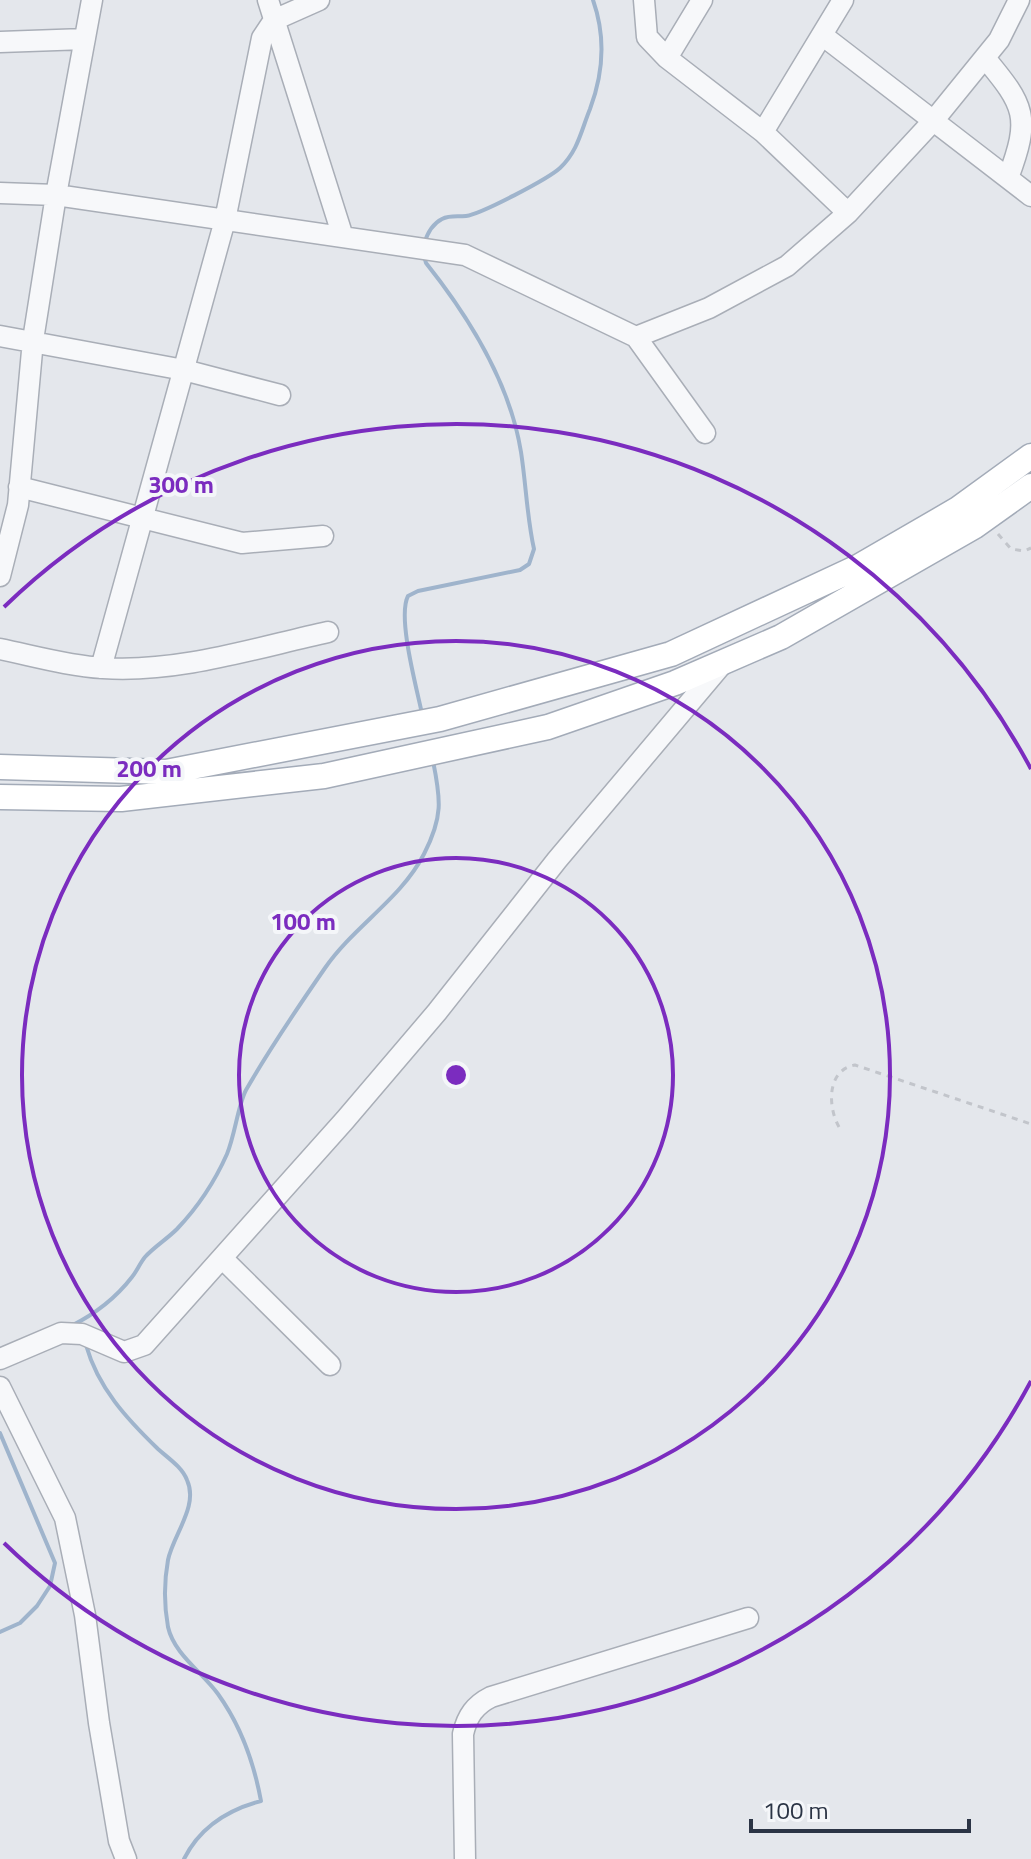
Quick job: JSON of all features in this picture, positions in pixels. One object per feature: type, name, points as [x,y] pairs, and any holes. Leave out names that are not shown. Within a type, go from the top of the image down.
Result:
[{"type":"main road","points":[[0,767],[166,772],[440,719],[671,654],[858,567],[958,509],[1031,456]]},
{"type":"main road","points":[[0,797],[121,799],[324,776],[548,727],[675,683],[781,637],[985,519],[1031,486]]},
{"type":"street","points":[[0,576],[56,195],[92,0]]},
{"type":"street","points":[[271,10],[319,0]]},
{"type":"street","points":[[644,0],[647,37],[667,58],[763,132],[848,213]]},
{"type":"street","points":[[667,58],[702,0]]},
{"type":"street","points":[[763,132],[843,0]]},
{"type":"street","points":[[636,337],[709,308],[787,266],[848,213],[934,120],[985,58],[999,40],[1019,0]]},
{"type":"street","points":[[101,668],[225,220],[262,38],[271,10]]},
{"type":"street","points":[[271,10],[343,237]]},
{"type":"street","points":[[822,35],[1031,196]]},
{"type":"street","points":[[0,42],[85,39]]},
{"type":"street","points":[[985,58],[1023,103],[1028,118],[1027,144],[1008,178]]},
{"type":"street","points":[[0,193],[56,195],[465,255],[636,337],[705,433]]},
{"type":"street","points":[[0,336],[184,370],[280,395]]},
{"type":"street","points":[[12,498],[143,517],[242,543],[323,536]]},
{"type":"street","points":[[0,649],[101,668],[142,668],[184,664],[328,632]]},
{"type":"street","points":[[0,1359],[61,1333],[72,1332],[124,1352],[135,1350],[152,1337],[437,1012],[557,860],[723,663]]},
{"type":"street","points":[[222,1258],[330,1365]]},
{"type":"street","points":[[0,1387],[65,1518],[85,1615],[119,1841],[126,1859]]},
{"type":"street","points":[[465,1859],[463,1734],[470,1715],[483,1701],[748,1618]]},
{"type":"path","points":[[985,519],[1011,549],[1024,551],[1031,548]]},
{"type":"path","points":[[839,1127],[830,1104],[831,1091],[839,1074],[855,1065],[1031,1124]]},
{"type":"waterway","points":[[424,244],[438,221],[474,214],[514,195],[553,173],[571,155],[590,109],[601,68],[600,27],[593,0]]},
{"type":"waterway","points":[[422,714],[406,636],[405,606],[408,596],[418,591],[520,570],[529,564],[534,549],[521,452],[508,401],[486,352],[424,256]]},
{"type":"waterway","points":[[71,1326],[119,1292],[145,1257],[177,1229],[199,1203],[227,1154],[246,1090],[274,1043],[337,953],[414,870],[435,829],[439,808],[433,761]]},
{"type":"waterway","points":[[86,1345],[98,1375],[115,1402],[187,1480],[190,1490],[188,1510],[167,1568],[165,1602],[168,1627],[176,1646],[218,1694],[240,1732],[255,1773],[261,1801],[237,1809],[216,1821],[198,1838],[184,1859]]},
{"type":"waterway","points":[[0,1433],[55,1563],[50,1586],[37,1606],[20,1623],[0,1632]]}]
